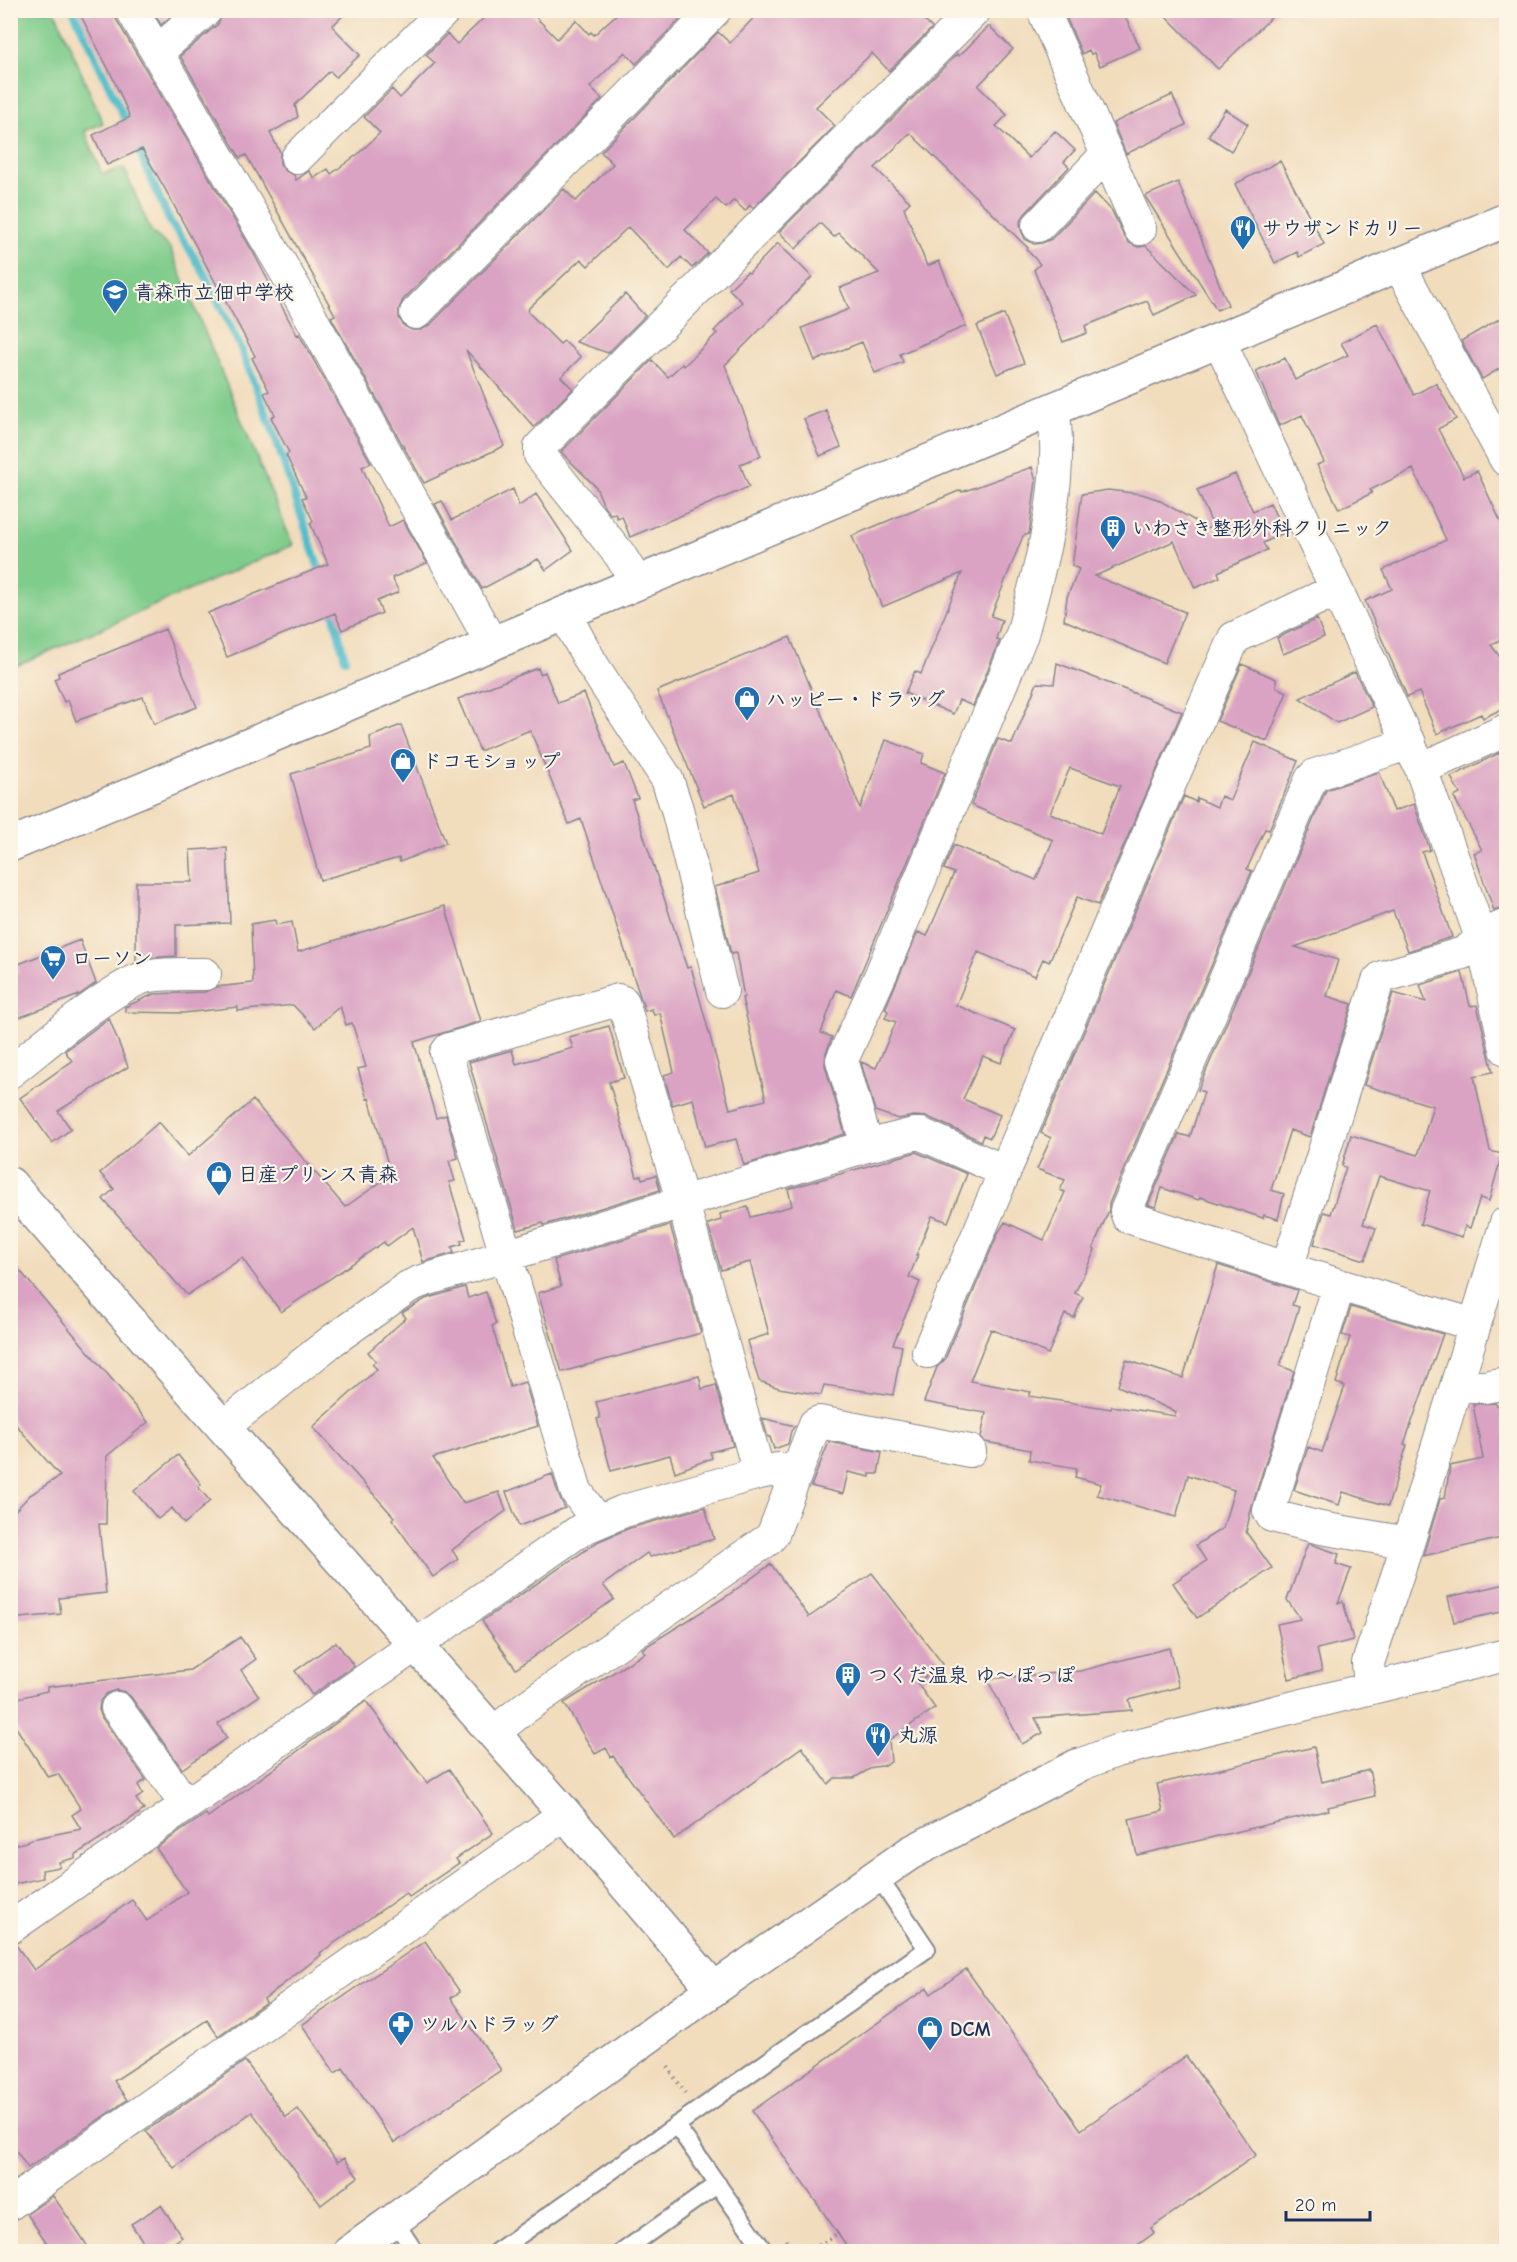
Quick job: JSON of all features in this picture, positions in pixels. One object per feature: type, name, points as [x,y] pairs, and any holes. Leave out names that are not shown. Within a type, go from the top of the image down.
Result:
[{"type":"street","points":[[132,10],[292,283],[492,644]]},
{"type":"street","points":[[157,52],[206,10]]},
{"type":"street","points":[[297,158],[445,10]]},
{"type":"street","points":[[416,313],[716,10]]},
{"type":"street","points":[[637,583],[620,555],[540,455],[540,447],[975,10]]},
{"type":"street","points":[[1042,10],[1140,230]]},
{"type":"street","points":[[1038,226],[1107,153]]},
{"type":"street","points":[[10,845],[1506,220]]},
{"type":"street","points":[[1399,265],[1506,459]]},
{"type":"street","points":[[1219,340],[1416,756],[1494,933],[1506,1049]]},
{"type":"street","points":[[867,1146],[842,1060],[885,963],[1022,634],[1053,495],[1057,438],[1053,409]]},
{"type":"street","points":[[928,1352],[1234,638],[1336,590]]},
{"type":"street","points":[[564,613],[592,664],[667,779],[677,809],[722,991]]},
{"type":"street","points":[[1475,1325],[1339,1285],[1128,1216],[1126,1211],[1311,779],[1315,775],[1416,756],[1506,730]]},
{"type":"street","points":[[1287,1268],[1378,981],[1382,977],[1463,953],[1494,933]]},
{"type":"street","points":[[10,1072],[92,1008],[139,979],[149,976],[205,974]]},
{"type":"street","points":[[597,1521],[576,1491],[447,1053],[449,1049],[618,999],[623,1002],[759,1473]]},
{"type":"street","points":[[223,1427],[333,1340],[408,1287],[419,1282],[867,1146],[914,1134],[921,1134],[1004,1171]]},
{"type":"street","points":[[10,1184],[565,1814],[714,1989]]},
{"type":"street","points":[[1370,1688],[1368,1663],[1408,1543],[1506,1223]]},
{"type":"street","points":[[1339,1285],[1269,1511],[1272,1516],[1321,1528],[1408,1543]]},
{"type":"street","points":[[1457,1384],[1485,1387],[1506,1383]]},
{"type":"street","points":[[493,1732],[769,1539],[773,1534],[815,1424],[819,1422],[970,1451]]},
{"type":"street","points":[[10,1928],[582,1529],[624,1511],[759,1473],[778,1469],[798,1469]]},
{"type":"street","points":[[350,2252],[714,1989],[910,1852],[1077,1766],[1116,1751],[1506,1655]]},
{"type":"street","points":[[117,1708],[186,1805]]},
{"type":"street","points":[[10,2204],[565,1814]]},
{"type":"lane","points":[[496,2252],[927,1949],[877,1875]]},
{"type":"lane","points":[[676,2125],[765,2252]]},
{"type":"lane","points":[[622,2252],[718,2184]]},
{"type":"lane","points":[[394,2220],[415,2252]]},
{"type":"path","points":[[809,2252],[838,2233]]},
{"type":"green space","name":"青森市立佃中学校","points":[[11,10],[55,11],[103,123],[85,131],[102,174],[124,168],[151,231],[170,248],[293,545],[11,668]]},
{"type":"building","points":[[78,10],[114,10],[116,19],[253,252],[297,335],[299,334],[371,463],[362,467],[389,527],[403,520],[427,563],[392,578],[399,592],[377,601],[382,613],[342,630],[335,613],[227,657],[208,613],[328,564],[310,523],[313,521],[302,498],[306,497],[286,455],[289,453],[271,417],[275,415],[264,393],[269,391],[252,358],[255,356],[164,187],[142,149],[107,165],[93,135],[130,117]]},
{"type":"building","points":[[153,10],[178,10],[161,25]]},
{"type":"building","points":[[224,10],[349,10],[332,26],[360,55],[336,77],[330,71],[295,105],[298,117],[270,133],[280,152],[280,163],[284,170],[294,175],[296,180],[309,171],[314,178],[328,169],[331,174],[358,154],[380,133],[364,117],[392,89],[400,98],[435,63],[426,55],[447,34],[457,44],[492,10],[529,10],[557,39],[576,20],[589,34],[591,32],[594,35],[621,10],[689,10],[636,64],[625,52],[590,87],[602,99],[403,300],[399,309],[399,318],[404,326],[412,330],[421,330],[429,326],[564,189],[576,201],[613,164],[601,152],[718,32],[730,43],[761,10],[914,10],[932,28],[889,71],[872,53],[816,107],[835,126],[753,208],[750,205],[745,211],[734,200],[726,208],[716,199],[685,230],[708,253],[692,268],[681,257],[669,270],[628,227],[588,266],[581,259],[529,308],[528,312],[560,344],[564,341],[581,357],[561,377],[573,389],[534,427],[466,350],[504,446],[424,483],[331,317],[335,315],[246,155],[240,158],[180,56],[218,24]]},
{"type":"building","points":[[1063,10],[1122,10],[1140,48],[1100,66],[1094,53],[1091,54],[1089,50],[1082,54]]},
{"type":"building","points":[[1160,10],[1279,10],[1218,69]]},
{"type":"building","points":[[989,26],[1013,49],[978,86],[1007,115],[996,126],[1029,158],[1055,131],[1075,150],[1064,162],[1069,167],[1020,222],[1025,239],[1034,244],[1051,239],[1095,193],[1112,211],[1129,243],[1138,247],[1146,246],[1196,295],[1154,315],[1147,301],[1085,326],[1087,333],[1063,342],[1034,270],[1040,264],[1027,250],[1028,248],[910,133],[875,168],[910,202],[904,208],[927,266],[939,261],[966,326],[900,354],[903,362],[875,373],[862,342],[815,361],[802,328],[849,309],[840,288],[879,273],[839,233],[834,237],[820,223],[796,249],[779,232],[957,54],[959,56]]},
{"type":"building","points":[[1172,95],[1186,125],[1126,154],[1113,123]]},
{"type":"building","points":[[1225,109],[1248,124],[1231,151],[1208,136]]},
{"type":"building","points":[[1280,161],[1324,244],[1299,257],[1297,252],[1275,263],[1235,184]]},
{"type":"building","points":[[1178,182],[1228,305],[1217,310],[1145,196]]},
{"type":"building","points":[[778,243],[812,277],[725,365],[761,456],[740,464],[749,487],[630,537],[622,516],[617,518],[615,513],[610,514],[596,487],[561,452],[652,360],[668,377],[682,364],[684,366],[717,333],[714,331],[742,302],[729,289],[747,272],[749,273]]},
{"type":"building","points":[[625,294],[645,316],[608,353],[576,342]]},
{"type":"building","points":[[1004,314],[1024,363],[997,374],[977,326]]},
{"type":"building","points":[[1506,315],[1506,365],[1482,379],[1461,341]]},
{"type":"building","points":[[1377,324],[1414,395],[1436,383],[1456,419],[1438,429],[1464,477],[1477,471],[1506,533],[1506,636],[1491,645],[1506,665],[1506,707],[1483,718],[1481,714],[1437,734],[1419,692],[1407,697],[1365,601],[1392,589],[1383,570],[1446,540],[1413,469],[1370,490],[1372,493],[1339,509],[1317,465],[1324,462],[1302,415],[1279,426],[1256,371],[1285,358],[1295,380],[1348,355],[1341,343]]},
{"type":"building","points":[[826,410],[841,447],[820,456],[804,419]]},
{"type":"building","points":[[1032,467],[1036,481],[1029,534],[1023,536],[991,616],[1002,620],[996,639],[1000,640],[973,706],[959,700],[953,714],[905,693],[915,671],[921,674],[962,573],[882,607],[852,536],[961,490],[962,492]]},
{"type":"building","points":[[1235,474],[1253,511],[1270,503],[1284,533],[1263,543],[1267,550],[1218,572],[1220,577],[1195,588],[1174,541],[1095,576],[1185,612],[1164,663],[1064,620],[1067,597],[1079,569],[1072,566],[1082,494],[1108,490],[1142,494],[1157,499],[1216,533],[1197,490]]},
{"type":"building","points":[[513,489],[519,506],[536,494],[573,550],[546,570],[538,559],[482,589],[435,504],[442,501],[452,520]]},
{"type":"building","points":[[1317,619],[1324,637],[1283,654],[1277,638]]},
{"type":"building","points":[[165,629],[197,707],[154,724],[143,697],[76,721],[68,700],[64,702],[54,679],[59,677],[58,673]]},
{"type":"building","points":[[790,637],[860,808],[886,740],[924,754],[921,763],[945,773],[851,996],[836,990],[821,1033],[832,1037],[826,1053],[825,1065],[845,1134],[744,1165],[736,1139],[705,1147],[693,1099],[672,1105],[664,1075],[674,1072],[660,1013],[654,1015],[652,1009],[645,1011],[581,819],[569,824],[530,730],[480,751],[458,699],[538,668],[540,674],[545,672],[558,703],[584,693],[614,767],[624,763],[638,798],[632,800],[687,968],[691,967],[730,1109],[766,1100],[742,998],[744,997],[736,953],[731,954],[715,887],[759,873],[734,794],[704,806],[657,691]]},
{"type":"building","points":[[1057,663],[1182,712],[1098,905],[1077,897],[1049,962],[1043,959],[1035,976],[978,952],[956,1005],[1015,1030],[1001,1063],[983,1056],[963,1099],[1000,1115],[990,1138],[983,1135],[981,1141],[928,1117],[914,1116],[898,1119],[875,1111],[861,1062],[876,1068],[896,1022],[885,1018],[888,1011],[885,1009],[918,932],[927,936],[954,873],[944,869],[954,845],[1036,880],[1053,840],[971,805],[998,739],[1012,744],[1037,683],[1054,684]],"holes":[[[1070,768],[1120,786],[1101,834],[1050,813]]]},
{"type":"building","points":[[1242,664],[1276,679],[1276,687],[1287,692],[1267,741],[1217,721]]},
{"type":"building","points":[[1355,672],[1372,707],[1337,723],[1300,698]]},
{"type":"building","points":[[401,725],[446,843],[400,862],[399,858],[320,880],[291,774],[371,749],[370,737]]},
{"type":"building","points":[[1255,742],[1298,761],[1269,830],[1265,829],[1247,869],[1252,871],[1109,1204],[1109,1210],[1093,1249],[1095,1250],[1075,1293],[1083,1297],[1074,1318],[1065,1314],[1048,1354],[991,1329],[970,1381],[1031,1392],[1029,1396],[1175,1416],[1176,1412],[1118,1386],[1126,1360],[1183,1378],[1218,1265],[1297,1290],[1292,1305],[1299,1307],[1280,1366],[1294,1371],[1246,1532],[1272,1568],[1197,1618],[1173,1583],[1206,1561],[1196,1545],[1223,1528],[1234,1490],[1188,1475],[1176,1517],[1097,1495],[1101,1484],[1075,1477],[1077,1468],[1029,1460],[1030,1450],[985,1442],[981,1437],[986,1413],[924,1402],[937,1367],[945,1359],[998,1233],[1005,1222],[1044,1240],[1065,1192],[1060,1190],[1065,1180],[1037,1169],[1051,1138],[1041,1133],[1184,796],[1196,802],[1197,798],[1217,807],[1221,796],[1230,800]]},
{"type":"building","points":[[1499,753],[1506,768],[1506,907],[1494,911],[1474,853],[1482,850],[1454,797],[1460,794],[1451,777]]},
{"type":"building","points":[[1379,772],[1394,811],[1414,804],[1430,850],[1422,852],[1452,937],[1408,951],[1393,911],[1295,947],[1338,960],[1327,996],[1352,1004],[1310,1137],[1290,1130],[1271,1190],[1284,1194],[1278,1219],[1264,1215],[1263,1218],[1200,1197],[1199,1200],[1162,1188],[1156,1207],[1148,1205],[1179,1134],[1190,1137],[1204,1092],[1198,1090],[1326,790]]},
{"type":"building","points":[[227,848],[230,923],[176,925],[176,956],[148,958],[136,962],[136,882],[192,882],[190,850]]},
{"type":"building","points":[[445,906],[481,1021],[414,1042],[436,1118],[446,1115],[458,1158],[449,1161],[455,1181],[449,1182],[466,1239],[461,1241],[462,1244],[452,1247],[454,1253],[423,1262],[413,1227],[387,1246],[384,1242],[281,1312],[242,1258],[187,1295],[103,1199],[114,1189],[100,1173],[159,1122],[188,1156],[253,1100],[345,1207],[391,1175],[369,1098],[367,1099],[358,1069],[366,1067],[352,1023],[346,1025],[340,1006],[315,1028],[293,1005],[238,1011],[238,1007],[183,1013],[125,1012],[125,1007],[154,994],[205,992],[216,987],[253,983],[251,924],[275,920],[276,925],[292,922],[298,952]]},
{"type":"building","name":"ローソン","points":[[80,940],[96,983],[79,995],[10,1021],[10,975],[19,972],[16,965]]},
{"type":"building","points":[[1462,972],[1470,1006],[1477,1005],[1493,1072],[1474,1076],[1490,1151],[1502,1154],[1489,1201],[1480,1198],[1470,1228],[1465,1226],[1462,1237],[1420,1224],[1430,1191],[1379,1176],[1363,1224],[1376,1228],[1365,1260],[1314,1244],[1324,1212],[1331,1214],[1346,1167],[1342,1166],[1351,1135],[1418,1155],[1433,1106],[1364,1085],[1393,993],[1426,1002],[1420,985]]},
{"type":"building","points":[[109,1018],[128,1067],[58,1111],[71,1129],[52,1143],[20,1098],[72,1061],[65,1051]]},
{"type":"building","points":[[609,1026],[624,1078],[609,1082],[637,1177],[641,1176],[642,1179],[656,1175],[660,1190],[544,1225],[543,1223],[518,1230],[469,1062],[512,1050],[516,1064],[573,1048],[569,1037]]},
{"type":"building","points":[[916,1152],[967,1174],[948,1222],[932,1216],[916,1255],[918,1255],[909,1277],[920,1282],[893,1344],[902,1346],[893,1395],[824,1385],[821,1395],[779,1388],[759,1381],[747,1341],[769,1334],[750,1262],[721,1270],[708,1224],[721,1220],[720,1214],[748,1207],[751,1217],[792,1206],[788,1189]]},
{"type":"building","points":[[670,1225],[701,1333],[562,1372],[538,1293],[561,1286],[554,1260]]},
{"type":"building","points":[[10,1259],[148,1422],[107,1456],[106,1524],[99,1524],[106,1593],[59,1598],[61,1614],[10,1619],[10,1516],[30,1495],[60,1476],[10,1418]]},
{"type":"building","points":[[465,1287],[468,1298],[486,1292],[496,1324],[492,1326],[510,1387],[525,1382],[538,1426],[433,1458],[463,1503],[499,1492],[506,1511],[452,1550],[458,1559],[433,1577],[392,1519],[394,1517],[313,1427],[377,1369],[372,1364],[376,1361],[368,1352],[406,1318],[402,1313],[425,1299]]},
{"type":"building","points":[[1351,1307],[1443,1334],[1404,1444],[1407,1445],[1388,1506],[1343,1492],[1339,1505],[1294,1490],[1308,1447],[1322,1452],[1345,1386],[1336,1383],[1350,1337],[1342,1335]]},
{"type":"building","points":[[699,1376],[702,1389],[716,1385],[733,1446],[710,1452],[712,1458],[675,1472],[670,1455],[611,1471],[597,1419],[600,1418],[596,1402]]},
{"type":"building","points":[[1495,1403],[1502,1412],[1506,1437],[1506,1537],[1423,1556],[1440,1499],[1445,1498],[1450,1466],[1483,1459],[1473,1404]]},
{"type":"building","points":[[762,1418],[795,1426],[791,1431],[788,1444],[774,1449]]},
{"type":"building","points":[[829,1442],[882,1452],[878,1474],[870,1474],[870,1477],[848,1472],[843,1494],[811,1486]]},
{"type":"building","points":[[178,1455],[201,1484],[198,1487],[210,1501],[184,1524],[172,1508],[158,1519],[134,1491]]},
{"type":"building","points":[[552,1474],[565,1508],[519,1526],[506,1492]]},
{"type":"building","points":[[705,1507],[714,1539],[650,1557],[647,1553],[603,1585],[614,1599],[516,1669],[482,1621],[599,1541],[630,1528]]},
{"type":"building","points":[[1308,1543],[1339,1554],[1336,1564],[1351,1569],[1338,1603],[1343,1601],[1353,1640],[1317,1649],[1322,1671],[1289,1679],[1277,1624],[1301,1619],[1287,1600]]},
{"type":"building","points":[[771,1564],[809,1617],[872,1573],[943,1664],[917,1683],[935,1708],[889,1740],[891,1762],[873,1767],[854,1778],[835,1778],[828,1784],[802,1747],[674,1839],[606,1748],[595,1754],[564,1703],[645,1653],[642,1649],[727,1596]]},
{"type":"building","points":[[1506,1584],[1506,1611],[1454,1622],[1448,1597]]},
{"type":"building","points":[[240,1637],[256,1659],[241,1670],[259,1696],[218,1724],[227,1738],[182,1769],[131,1697],[125,1692],[116,1690],[106,1694],[100,1701],[99,1710],[102,1718],[146,1780],[138,1785],[143,1794],[136,1799],[144,1810],[75,1855],[75,1858],[59,1862],[60,1867],[42,1870],[43,1878],[10,1885],[10,1846],[81,1829],[72,1815],[81,1809],[58,1774],[48,1777],[10,1718],[10,1700],[47,1691],[47,1687],[190,1670]]},
{"type":"building","points":[[336,1642],[354,1666],[312,1695],[295,1671]]},
{"type":"building","points":[[1169,1648],[1179,1687],[1129,1700],[1132,1710],[1035,1718],[1043,1733],[1022,1744],[987,1679],[1080,1671]]},
{"type":"building","points":[[366,1701],[427,1783],[449,1769],[493,1833],[456,1859],[459,1863],[409,1897],[406,1893],[320,1953],[321,1955],[264,1999],[266,2002],[218,2036],[207,2020],[114,2081],[127,2100],[28,2168],[10,2142],[10,2133],[15,2130],[10,2105],[10,1946],[16,1945],[34,1970],[132,1900],[147,1921],[187,1892],[156,1848],[206,1814],[208,1817]]},
{"type":"building","points":[[1314,1747],[1322,1782],[1369,1770],[1375,1796],[1328,1807],[1329,1810],[1137,1855],[1129,1819],[1163,1811],[1157,1784]]},
{"type":"building","name":"ツルハドラッグ","points":[[425,1941],[460,1992],[451,1998],[501,2070],[394,2143],[343,2068],[335,2073],[302,2025]]},
{"type":"building","name":"DCM","points":[[966,1969],[1081,2130],[1186,2056],[1256,2155],[1151,2228],[1154,2233],[1128,2252],[851,2252],[752,2111],[927,1988],[931,1994]]},
{"type":"building","points":[[245,2061],[286,2117],[298,2109],[337,2162],[344,2158],[358,2177],[321,2205],[252,2112],[174,2168],[146,2131]]},
{"type":"building","points":[[53,2196],[91,2252],[53,2252],[27,2214]]},
{"type":"building","points":[[161,2205],[182,2237],[160,2252],[150,2252],[131,2224]]},
{"type":"waterway","points":[[73,10],[129,128]]},
{"type":"waterway","points":[[135,142],[170,222],[205,275],[240,346],[273,431],[322,578]]},
{"type":"waterway","points":[[331,604],[345,659]]},
{"type":"place","name":"サウザンドカリー","points":[[1243,251]]},
{"type":"place","name":"青森市立佃中学校","points":[[115,315]]},
{"type":"place","name":"いわさき整形外科クリニック","points":[[1113,551]]},
{"type":"place","name":"ハッピー・ドラッグ","points":[[747,722]]},
{"type":"place","name":"ドコモショップ","points":[[403,784]]},
{"type":"place","name":"ローソン","points":[[53,981]]},
{"type":"place","name":"日産プリンス青森","points":[[219,1197]]},
{"type":"place","name":"つくだ温泉 ゆ～ぽっぽ","points":[[848,1698]]},
{"type":"place","name":"丸源","points":[[878,1758]]},
{"type":"place","name":"ツルハドラッグ","points":[[401,2047]]},
{"type":"place","name":"DCM","points":[[930,2052]]}]
